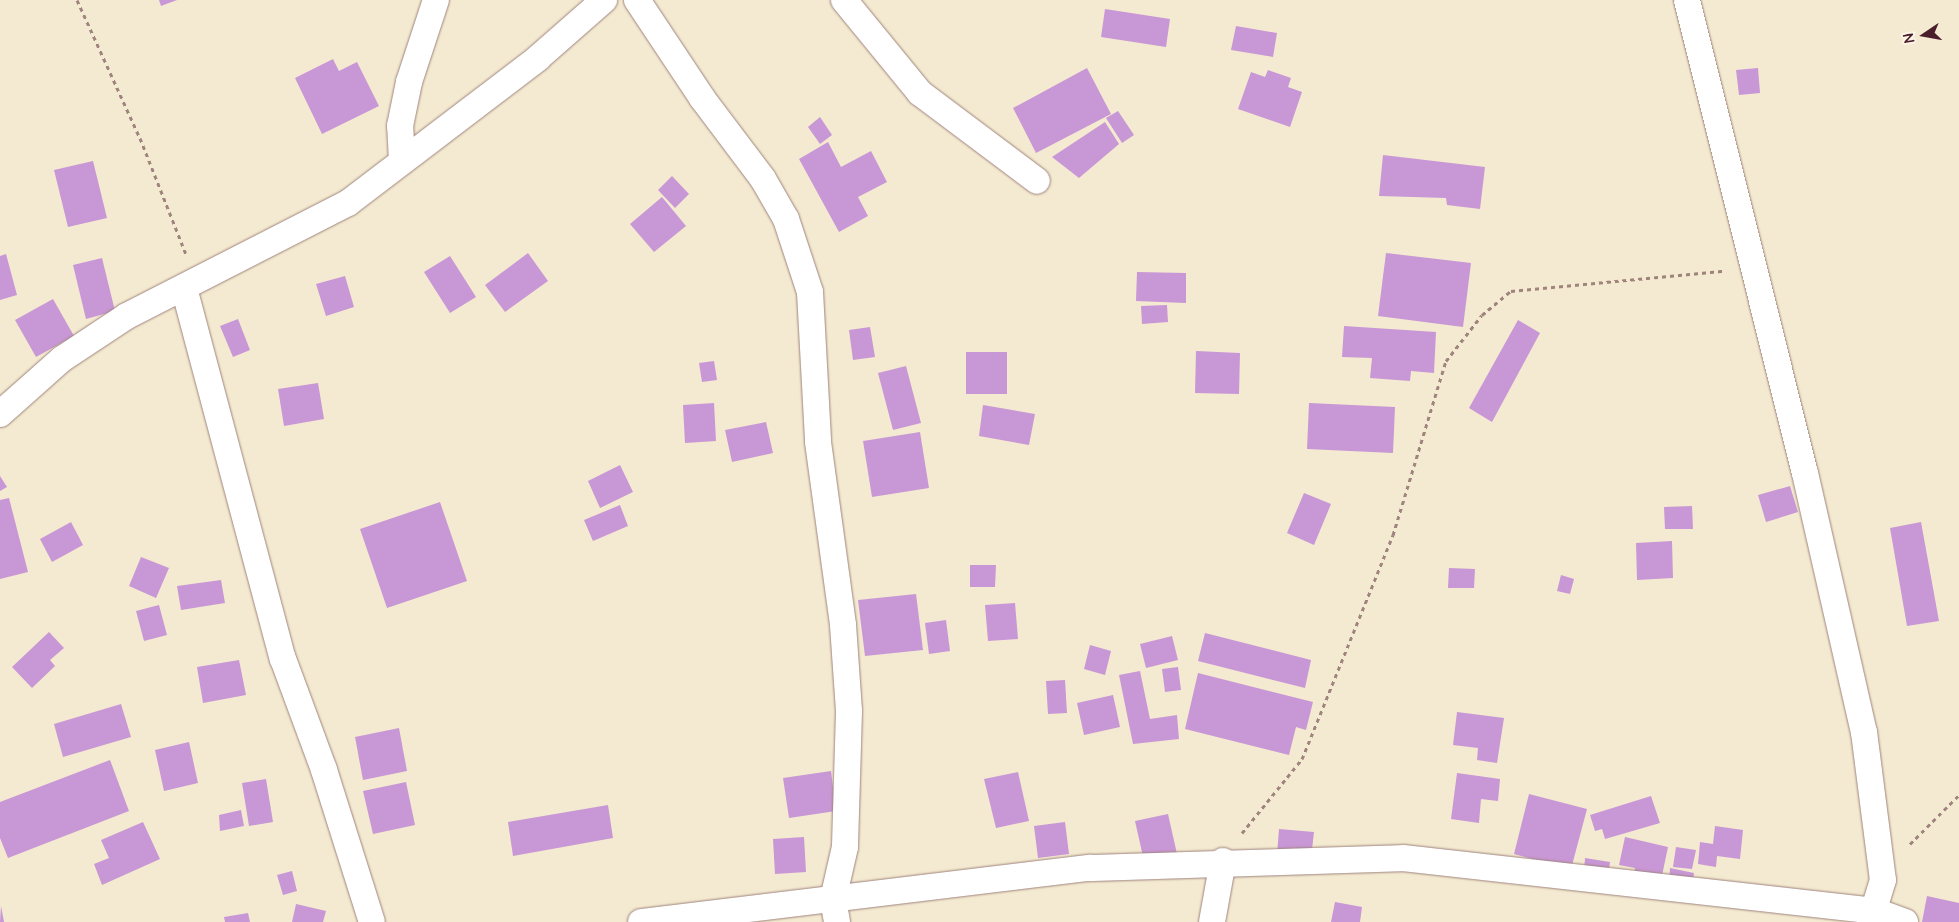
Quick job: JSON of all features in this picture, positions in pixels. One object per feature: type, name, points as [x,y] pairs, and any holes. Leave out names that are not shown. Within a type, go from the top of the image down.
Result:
[{"type":"street","points":[[402,161],[400,126],[409,82],[436,0]]},
{"type":"street","points":[[0,414],[62,359],[127,316],[348,204],[538,58],[604,0]]},
{"type":"street","points":[[637,0],[702,98],[762,179],[786,219],[810,292],[818,442],[843,625],[849,711],[845,847],[835,911]]},
{"type":"street","points":[[844,0],[920,93],[1037,181]]},
{"type":"street","points":[[1687,0],[1843,635],[1864,732],[1883,880],[1873,916]]},
{"type":"street","points":[[184,288],[283,659],[324,770],[372,922]]},
{"type":"street","points":[[641,922],[835,911],[1090,868],[1223,861],[1446,860],[1873,916],[1905,922]]},
{"type":"street","points":[[1212,922],[1223,861]]},
{"type":"path","points":[[77,0],[140,138],[189,261],[184,288]]},
{"type":"path","points":[[1223,861],[1302,759],[1393,535],[1446,361],[1482,315],[1511,291],[1752,268]]},
{"type":"path","points":[[1883,880],[1911,842],[1959,796]]},
{"type":"building","points":[[159,0],[177,0],[161,6]]},
{"type":"building","points":[[1105,9],[1170,19],[1166,47],[1101,37]]},
{"type":"building","points":[[1236,26],[1277,33],[1273,57],[1231,50]]},
{"type":"building","points":[[333,59],[339,71],[357,62],[379,106],[322,134],[295,78]]},
{"type":"building","points":[[1087,68],[1111,114],[1036,153],[1013,108]]},
{"type":"building","points":[[1758,68],[1760,93],[1739,95],[1736,70]]},
{"type":"building","points":[[1268,70],[1291,78],[1288,87],[1302,92],[1290,127],[1238,109],[1251,72],[1265,77]]},
{"type":"building","points":[[1118,111],[1134,135],[1122,143],[1106,118]]},
{"type":"building","points":[[820,117],[832,135],[820,144],[808,127]]},
{"type":"building","points":[[1105,122],[1119,144],[1079,178],[1052,157]]},
{"type":"building","points":[[828,142],[841,167],[871,151],[887,182],[858,197],[868,216],[839,232],[799,159]]},
{"type":"building","points":[[1383,155],[1485,167],[1480,209],[1447,205],[1446,198],[1379,196]]},
{"type":"building","points":[[93,161],[107,218],[68,227],[54,170]]},
{"type":"building","points":[[672,176],[689,194],[675,208],[658,190]]},
{"type":"building","points":[[662,197],[686,226],[654,252],[630,224]]},
{"type":"building","points":[[528,253],[548,281],[505,312],[485,285]]},
{"type":"building","points":[[1386,253],[1471,263],[1463,327],[1378,316]]},
{"type":"building","points":[[6,254],[17,295],[0,300],[0,256]]},
{"type":"building","points":[[450,256],[476,297],[450,313],[424,272]]},
{"type":"building","points":[[102,258],[115,311],[86,319],[73,265]]},
{"type":"building","points":[[1137,272],[1186,273],[1186,303],[1136,301]]},
{"type":"building","points":[[345,276],[354,307],[326,316],[316,284]]},
{"type":"building","points":[[53,299],[74,336],[36,357],[15,320]]},
{"type":"building","points":[[1167,305],[1168,322],[1142,324],[1141,306]]},
{"type":"building","points":[[238,319],[250,350],[233,357],[220,326]]},
{"type":"building","points":[[1518,320],[1540,333],[1492,422],[1469,408]]},
{"type":"building","points":[[1344,326],[1436,332],[1434,373],[1411,371],[1410,381],[1370,378],[1372,358],[1342,357]]},
{"type":"building","points":[[870,327],[875,357],[853,360],[849,330]]},
{"type":"building","points":[[1196,351],[1240,353],[1239,394],[1195,393]]},
{"type":"building","points":[[966,352],[1007,352],[1007,394],[966,394]]},
{"type":"building","points":[[714,361],[717,380],[702,382],[699,363]]},
{"type":"building","points":[[906,366],[921,423],[893,430],[878,373]]},
{"type":"building","points":[[318,383],[324,419],[284,426],[278,389]]},
{"type":"building","points":[[714,403],[716,441],[685,443],[683,405]]},
{"type":"building","points":[[1309,403],[1395,407],[1393,453],[1307,449]]},
{"type":"building","points":[[983,405],[1035,414],[1029,445],[979,436]]},
{"type":"building","points":[[766,422],[773,453],[732,462],[725,430]]},
{"type":"building","points":[[920,432],[929,488],[872,497],[863,441]]},
{"type":"building","points":[[620,465],[633,492],[600,508],[588,481]]},
{"type":"building","points":[[0,476],[7,487],[0,491]]},
{"type":"building","points":[[1790,486],[1798,512],[1766,522],[1758,495]]},
{"type":"building","points":[[1304,493],[1331,504],[1314,545],[1287,533]]},
{"type":"building","points":[[9,498],[28,572],[0,579],[0,500]]},
{"type":"building","points":[[440,502],[467,581],[387,608],[360,529]]},
{"type":"building","points":[[620,505],[628,526],[593,541],[584,520]]},
{"type":"building","points":[[1692,506],[1693,529],[1665,529],[1664,507]]},
{"type":"building","points":[[71,522],[83,545],[52,562],[40,539]]},
{"type":"building","points":[[1921,522],[1939,621],[1907,626],[1890,528]]},
{"type":"building","points":[[1672,541],[1673,578],[1637,580],[1636,543]]},
{"type":"building","points":[[141,557],[169,568],[156,598],[129,586]]},
{"type":"building","points":[[970,565],[996,565],[995,587],[970,587]]},
{"type":"building","points":[[1449,568],[1475,569],[1474,588],[1448,588]]},
{"type":"building","points":[[1561,575],[1574,579],[1570,594],[1557,591]]},
{"type":"building","points":[[221,580],[225,603],[181,610],[177,586]]},
{"type":"building","points":[[916,594],[923,650],[865,656],[858,600]]},
{"type":"building","points":[[1015,603],[1018,639],[988,641],[985,605]]},
{"type":"building","points":[[159,605],[167,635],[144,641],[136,611]]},
{"type":"building","points":[[946,620],[950,651],[929,654],[925,623]]},
{"type":"building","points":[[49,632],[64,648],[50,660],[55,666],[32,688],[12,667]]},
{"type":"building","points":[[1205,633],[1311,660],[1305,688],[1198,661]]},
{"type":"building","points":[[1172,636],[1178,660],[1146,668],[1140,644]]},
{"type":"building","points":[[1090,645],[1111,651],[1105,675],[1084,669]]},
{"type":"building","points":[[239,660],[246,695],[203,703],[197,667]]},
{"type":"building","points":[[1178,667],[1181,690],[1165,692],[1162,669]]},
{"type":"building","points":[[1140,671],[1150,719],[1177,715],[1179,739],[1133,744],[1119,675]]},
{"type":"building","points":[[1198,673],[1313,702],[1306,730],[1296,727],[1289,755],[1185,729]]},
{"type":"building","points":[[1065,680],[1067,713],[1048,714],[1046,681]]},
{"type":"building","points":[[1113,695],[1120,727],[1084,735],[1077,703]]},
{"type":"building","points":[[121,704],[131,737],[63,757],[54,724]]},
{"type":"building","points":[[1457,712],[1504,718],[1497,763],[1477,760],[1478,748],[1453,745]]},
{"type":"building","points":[[399,728],[407,771],[363,780],[355,737]]},
{"type":"building","points":[[189,742],[198,783],[164,791],[155,750]]},
{"type":"building","points":[[110,760],[129,811],[8,858],[0,838],[0,802]]},
{"type":"building","points":[[831,771],[836,811],[789,818],[783,778]]},
{"type":"building","points":[[1018,772],[1029,821],[996,828],[984,779]]},
{"type":"building","points":[[1457,773],[1500,779],[1498,801],[1481,799],[1479,823],[1451,819]]},
{"type":"building","points":[[266,779],[273,822],[249,826],[242,783]]},
{"type":"building","points":[[406,782],[415,825],[373,834],[363,791]]},
{"type":"building","points":[[1529,794],[1587,809],[1571,869],[1514,854]]},
{"type":"building","points":[[1651,796],[1660,823],[1605,839],[1602,829],[1595,831],[1590,815]]},
{"type":"building","points":[[608,805],[613,838],[513,856],[508,822]]},
{"type":"building","points":[[241,810],[244,826],[220,831],[219,815]]},
{"type":"building","points":[[1168,814],[1177,854],[1144,861],[1135,821]]},
{"type":"building","points":[[143,822],[160,859],[102,885],[94,864],[109,858],[101,840]]},
{"type":"building","points":[[1065,822],[1069,854],[1038,858],[1034,826]]},
{"type":"building","points":[[1715,826],[1743,830],[1740,859],[1717,856],[1716,867],[1698,864],[1700,842],[1713,844]]},
{"type":"building","points":[[1279,829],[1314,832],[1311,858],[1277,855]]},
{"type":"building","points":[[804,837],[806,872],[775,874],[773,839]]},
{"type":"building","points":[[1625,837],[1668,847],[1660,885],[1633,879],[1635,868],[1619,865]]},
{"type":"building","points":[[1676,847],[1696,850],[1692,869],[1673,867]]},
{"type":"building","points":[[1585,858],[1610,862],[1608,877],[1584,872]]},
{"type":"building","points":[[1670,868],[1694,873],[1692,886],[1669,883]]},
{"type":"building","points":[[292,871],[297,891],[283,895],[277,875]]},
{"type":"building","points":[[1927,896],[1959,903],[1959,922],[1922,922]]},
{"type":"building","points":[[1335,902],[1362,907],[1360,922],[1331,922]]},
{"type":"building","points":[[296,904],[326,911],[323,922],[292,922]]},
{"type":"building","points":[[1,906],[4,922],[0,922]]},
{"type":"building","points":[[248,913],[250,922],[225,922],[224,917]]}]
